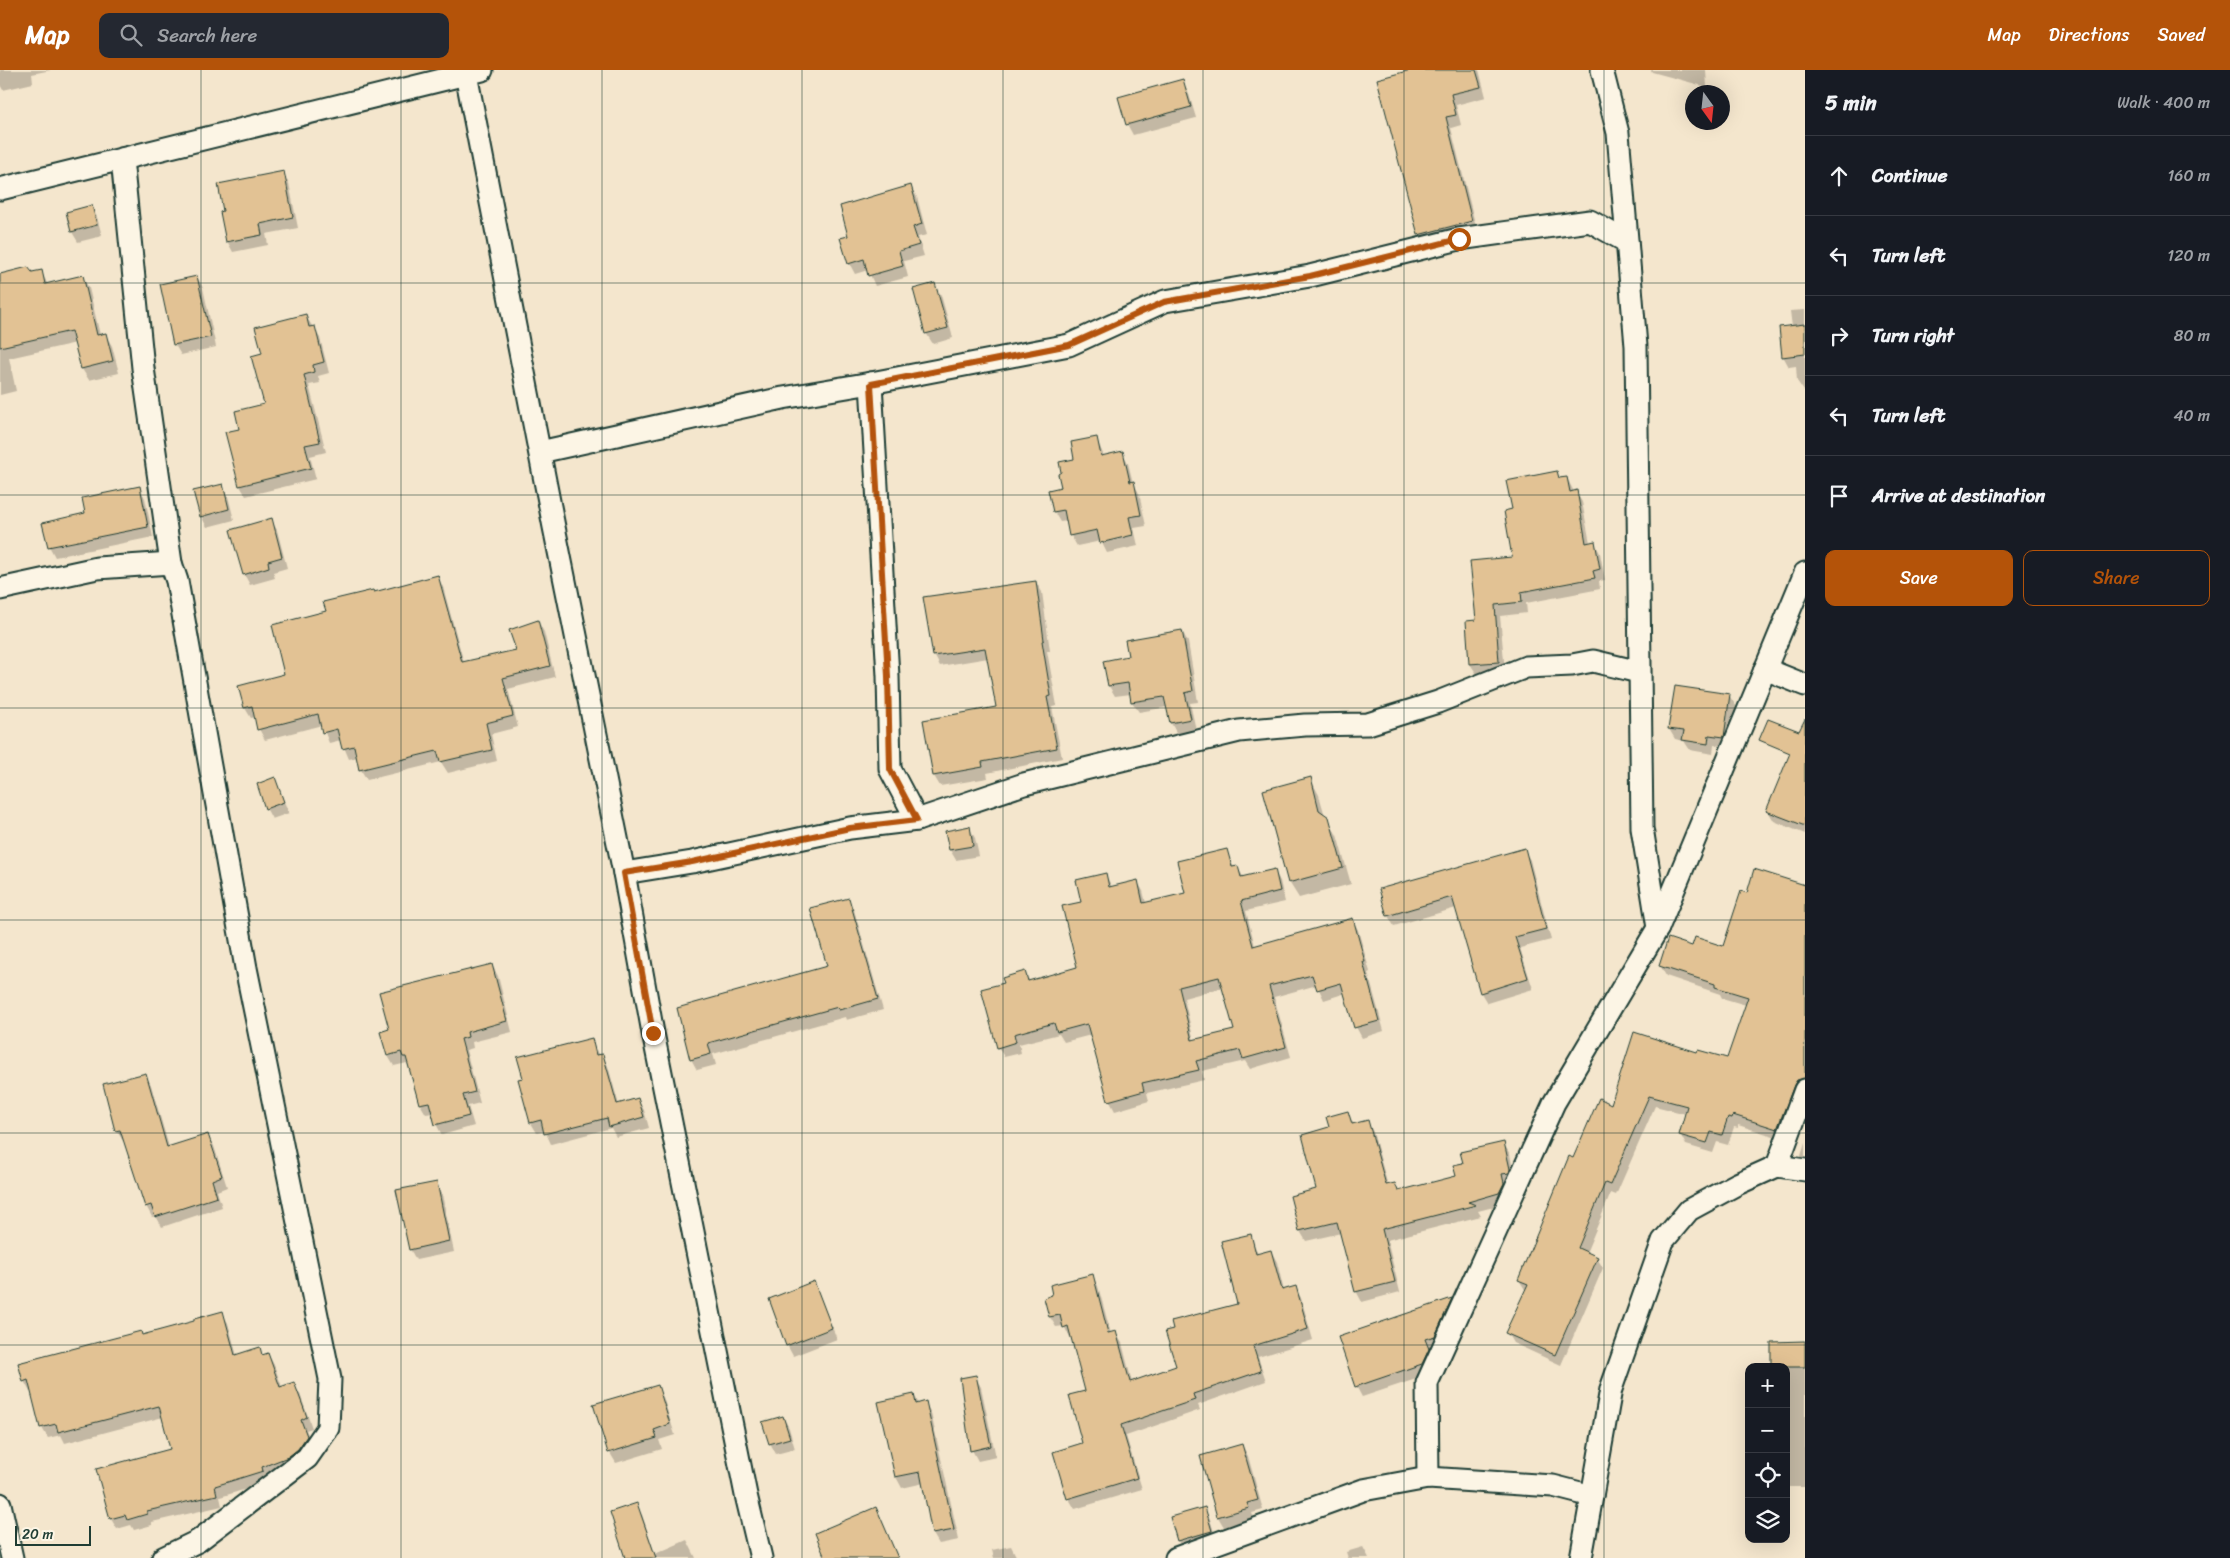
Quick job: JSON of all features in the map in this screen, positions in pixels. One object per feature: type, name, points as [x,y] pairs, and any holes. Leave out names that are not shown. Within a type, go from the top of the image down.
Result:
[{"type":"street","points":[[1602,70],[1618,133],[1636,346],[1642,828],[1658,928]]},
{"type":"street","points":[[0,189],[474,72],[540,452],[624,873],[653,1033],[746,1494],[761,1558]]},
{"type":"street","points":[[122,159],[143,368],[172,563],[177,581],[246,968],[330,1379],[328,1428],[307,1458],[198,1541],[162,1558]]},
{"type":"street","points":[[540,452],[783,398],[871,384],[1069,345],[1164,302],[1310,276],[1459,239],[1590,220],[1627,242]]},
{"type":"street","points":[[871,384],[886,647],[890,769],[917,820]]},
{"type":"street","points":[[0,589],[97,568],[172,563]]},
{"type":"street","points":[[1428,1478],[1427,1384],[1554,1103],[1658,928],[1805,573]]},
{"type":"street","points":[[624,873],[692,862],[850,828],[917,820],[1024,784],[1239,731],[1305,725],[1368,724],[1438,702],[1526,667],[1572,665],[1593,661],[1639,672]]},
{"type":"street","points":[[1765,669],[1805,685]]},
{"type":"street","points":[[1777,1166],[1805,1090]]},
{"type":"street","points":[[1581,1558],[1611,1389],[1663,1241],[1689,1210],[1737,1184],[1777,1166],[1805,1170]]},
{"type":"street","points":[[1176,1558],[1363,1490],[1428,1478],[1553,1486],[1592,1496]]},
{"type":"street","points":[[0,1504],[12,1558]]},
{"type":"building","points":[[1411,70],[1476,70],[1481,87],[1451,94],[1456,115],[1446,117],[1472,221],[1418,235],[1377,79]]},
{"type":"building","points":[[1183,79],[1191,107],[1126,125],[1118,97]]},
{"type":"building","points":[[284,171],[293,217],[260,224],[262,235],[226,242],[220,212],[223,211],[218,184]]},
{"type":"building","points":[[911,185],[922,224],[913,227],[919,245],[899,251],[903,266],[868,276],[864,259],[848,264],[840,238],[848,236],[840,206]]},
{"type":"building","points":[[92,205],[97,225],[71,232],[66,212]]},
{"type":"building","points":[[28,267],[32,272],[42,270],[45,284],[83,275],[97,335],[106,333],[113,361],[81,369],[71,331],[0,347],[0,274]]},
{"type":"building","points":[[197,276],[211,337],[173,345],[160,284]]},
{"type":"building","points":[[935,283],[948,328],[925,334],[913,289]]},
{"type":"building","points":[[306,314],[309,327],[315,326],[324,362],[313,365],[314,372],[304,375],[320,442],[305,445],[311,468],[239,486],[225,432],[239,429],[235,411],[264,404],[251,356],[262,353],[255,327]]},
{"type":"building","points":[[1805,324],[1805,354],[1782,357],[1779,327]]},
{"type":"building","points":[[1097,437],[1101,456],[1123,451],[1130,482],[1134,481],[1141,515],[1129,517],[1133,535],[1100,543],[1097,530],[1069,536],[1064,510],[1053,512],[1048,490],[1061,487],[1058,474],[1061,472],[1059,462],[1074,459],[1071,442]]},
{"type":"building","points":[[1557,471],[1559,478],[1567,477],[1570,492],[1577,490],[1586,543],[1595,541],[1600,569],[1593,571],[1595,578],[1521,592],[1522,602],[1495,605],[1499,662],[1469,664],[1466,621],[1476,620],[1470,561],[1512,557],[1504,511],[1512,509],[1506,481]]},
{"type":"building","points":[[223,484],[229,509],[200,517],[193,491]]},
{"type":"building","points":[[140,486],[148,527],[48,547],[42,523],[85,513],[82,498]]},
{"type":"building","points":[[272,518],[282,557],[268,561],[269,567],[243,575],[230,530]]},
{"type":"building","points":[[438,575],[462,662],[516,650],[509,630],[538,620],[550,666],[503,678],[513,716],[486,723],[492,750],[440,762],[437,751],[359,770],[354,746],[342,749],[337,729],[322,733],[318,714],[257,730],[252,706],[244,708],[238,686],[284,674],[272,625],[326,611],[323,602],[373,590],[374,592]]},
{"type":"building","points":[[1036,581],[1044,640],[1042,641],[1051,696],[1047,697],[1057,748],[982,762],[983,767],[933,776],[923,720],[996,707],[985,648],[933,656],[923,597]]},
{"type":"building","points":[[1182,630],[1193,691],[1185,693],[1191,719],[1170,723],[1164,697],[1131,702],[1128,683],[1108,686],[1103,661],[1128,656],[1125,640]]},
{"type":"building","points":[[1675,686],[1730,694],[1724,737],[1709,735],[1708,744],[1682,740],[1684,731],[1668,729]]},
{"type":"building","points":[[1768,719],[1799,731],[1805,719],[1805,826],[1766,811],[1790,753],[1759,740]]},
{"type":"building","points":[[275,777],[284,802],[265,809],[257,784]]},
{"type":"building","points":[[1311,777],[1319,810],[1329,817],[1343,868],[1288,883],[1263,790]]},
{"type":"building","points":[[970,826],[973,846],[949,850],[945,831]]},
{"type":"building","points":[[1525,848],[1546,929],[1515,937],[1528,978],[1480,993],[1452,897],[1387,916],[1379,889]]},
{"type":"building","points":[[1227,849],[1232,867],[1238,866],[1241,877],[1275,869],[1280,891],[1241,901],[1253,946],[1353,918],[1379,1021],[1354,1028],[1341,983],[1317,990],[1312,975],[1269,986],[1286,1047],[1243,1059],[1240,1050],[1196,1061],[1199,1070],[1142,1083],[1144,1091],[1108,1101],[1087,1024],[1057,1032],[1054,1023],[1014,1034],[1016,1042],[997,1048],[981,989],[1004,983],[1002,978],[1025,971],[1028,981],[1077,967],[1062,906],[1081,902],[1076,880],[1106,873],[1109,887],[1138,880],[1143,903],[1185,893],[1177,861]],"holes":[[[1219,977],[1234,1030],[1192,1040],[1179,987]]]},
{"type":"building","points":[[1754,869],[1805,885],[1805,1078],[1797,1080],[1794,1085],[1777,1129],[1733,1115],[1732,1118],[1728,1117],[1722,1135],[1711,1132],[1707,1143],[1679,1135],[1687,1106],[1649,1096],[1610,1185],[1605,1183],[1578,1248],[1598,1257],[1555,1355],[1505,1333],[1528,1284],[1518,1280],[1569,1156],[1573,1158],[1599,1098],[1611,1104],[1634,1032],[1697,1052],[1698,1050],[1727,1058],[1748,997],[1659,966],[1668,938],[1692,946],[1695,937],[1723,946],[1741,891],[1747,893]]},
{"type":"building","points":[[849,898],[878,999],[839,1010],[838,1007],[708,1043],[711,1054],[690,1060],[677,1008],[827,966],[810,908]]},
{"type":"building","points":[[492,964],[507,1021],[467,1032],[468,1037],[461,1039],[475,1092],[463,1095],[469,1116],[435,1125],[429,1102],[419,1104],[406,1057],[403,1057],[401,1052],[387,1056],[380,1032],[389,1029],[379,992]]},
{"type":"building","points":[[592,1038],[596,1055],[603,1054],[617,1104],[638,1098],[644,1117],[609,1127],[607,1118],[544,1134],[541,1120],[530,1123],[518,1079],[523,1078],[517,1057]]},
{"type":"building","points":[[146,1073],[167,1147],[208,1134],[222,1176],[212,1180],[217,1197],[155,1217],[151,1205],[145,1207],[120,1130],[115,1131],[103,1084]]},
{"type":"building","points":[[1348,1111],[1352,1124],[1368,1120],[1386,1185],[1395,1183],[1398,1191],[1456,1176],[1453,1165],[1463,1163],[1460,1152],[1504,1142],[1510,1169],[1509,1173],[1502,1174],[1504,1183],[1499,1193],[1468,1202],[1476,1205],[1382,1229],[1395,1282],[1355,1292],[1337,1222],[1299,1231],[1290,1196],[1316,1189],[1302,1135],[1329,1127],[1326,1117]]},
{"type":"building","points":[[437,1182],[449,1241],[409,1250],[396,1190]]},
{"type":"building","points":[[1251,1234],[1256,1254],[1271,1250],[1282,1290],[1296,1286],[1308,1329],[1253,1346],[1261,1371],[1193,1394],[1195,1400],[1121,1425],[1137,1478],[1067,1499],[1053,1452],[1082,1443],[1069,1395],[1085,1391],[1068,1326],[1063,1328],[1060,1315],[1049,1317],[1044,1298],[1052,1295],[1050,1285],[1093,1274],[1108,1333],[1116,1331],[1130,1382],[1176,1366],[1165,1331],[1173,1329],[1171,1321],[1237,1304],[1221,1241]]},
{"type":"building","points":[[814,1281],[832,1328],[786,1346],[769,1299]]},
{"type":"building","points":[[1452,1298],[1435,1336],[1425,1339],[1429,1349],[1422,1364],[1355,1387],[1338,1337]]},
{"type":"building","points":[[223,1311],[235,1355],[260,1347],[262,1355],[268,1353],[280,1387],[294,1382],[307,1417],[301,1420],[307,1436],[298,1449],[288,1457],[262,1467],[263,1471],[215,1486],[217,1495],[147,1511],[147,1514],[127,1520],[125,1515],[110,1519],[96,1469],[170,1449],[159,1406],[58,1432],[56,1424],[40,1428],[28,1380],[23,1382],[18,1363],[141,1331],[142,1335]]},
{"type":"building","points":[[1805,1341],[1805,1367],[1790,1367],[1790,1363],[1771,1363],[1771,1342]]},
{"type":"building","points":[[976,1375],[991,1446],[970,1451],[960,1378]]},
{"type":"building","points":[[658,1385],[670,1424],[654,1430],[657,1438],[608,1453],[593,1404]]},
{"type":"building","points":[[914,1394],[916,1404],[926,1401],[954,1530],[932,1534],[920,1472],[895,1477],[878,1402]]},
{"type":"building","points":[[783,1416],[790,1438],[769,1444],[762,1422]]},
{"type":"building","points":[[1242,1444],[1258,1500],[1247,1503],[1249,1508],[1217,1517],[1200,1456]]},
{"type":"building","points":[[637,1503],[656,1558],[625,1558],[610,1512]]},
{"type":"building","points":[[876,1507],[898,1558],[825,1558],[815,1533]]},
{"type":"building","points":[[1205,1507],[1212,1531],[1177,1541],[1170,1517]]},
{"type":"route","points":[[653,1033],[624,873],[692,862],[850,828],[917,820],[890,769],[888,676],[880,511],[871,384],[1069,345],[1164,302],[1310,276],[1459,239]]}]
